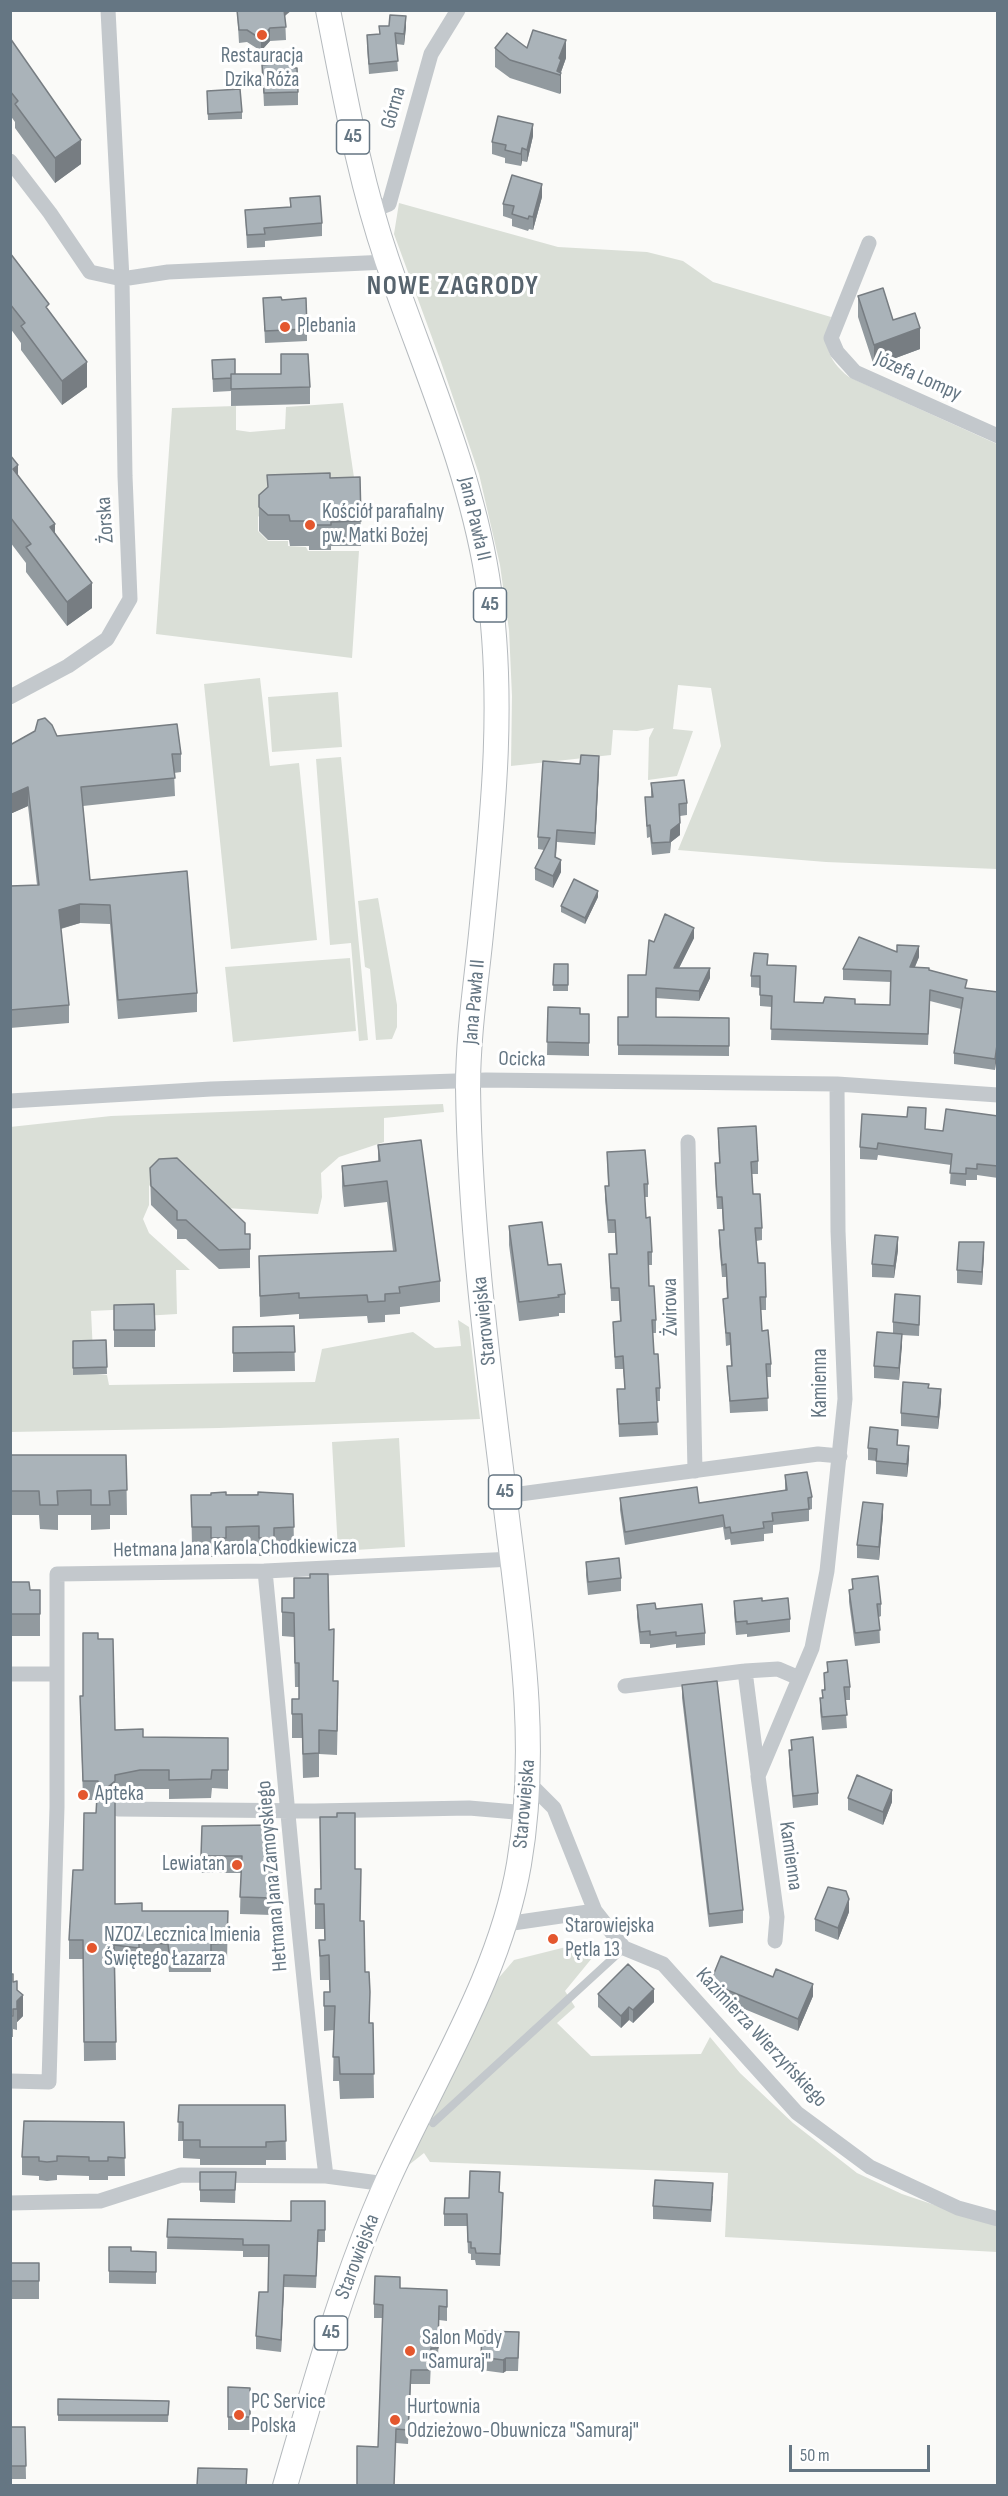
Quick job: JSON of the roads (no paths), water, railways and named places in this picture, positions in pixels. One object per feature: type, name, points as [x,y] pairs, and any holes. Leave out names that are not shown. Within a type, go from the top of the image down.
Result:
[{"type":"main road","name":"Jana Pawła II","points":[[328,10],[358,162],[371,211],[387,262],[463,472],[479,538],[492,616],[496,687],[495,755],[468,1082]]},
{"type":"main road","name":"Starowiejska","points":[[285,2486],[350,2272],[386,2184],[475,1997],[506,1924],[518,1872],[527,1813],[529,1721],[479,1265],[473,1201],[468,1082]]},
{"type":"street","name":"Żorska","points":[[10,697],[68,666],[107,639],[130,599],[125,476],[122,279],[108,10]]},
{"type":"street","name":"Górna","points":[[371,211],[389,204],[431,54],[458,10]]},
{"type":"street","points":[[10,161],[50,213],[90,272],[122,279],[168,272],[387,262]]},
{"type":"street","name":"Józefa Lompy","points":[[869,243],[831,338],[837,352],[855,372],[998,436]]},
{"type":"street","name":"Ocicka","points":[[10,1101],[210,1089],[468,1082],[837,1084],[998,1095]]},
{"type":"street","name":"Kamienna","points":[[758,1776],[812,1648],[826,1571],[840,1456],[845,1398],[838,1231],[837,1084]]},
{"type":"street","name":"Żwirowa","points":[[688,1142],[695,1471]]},
{"type":"street","points":[[505,1496],[818,1454],[840,1456]]},
{"type":"street","name":"Hetmana Jana Karola Chodkiewicza","points":[[10,2081],[49,2082],[57,1807],[57,1574],[265,1571],[513,1559]]},
{"type":"street","name":"Hetmana Jana Zamoyskiego","points":[[265,1571],[289,1811],[294,1894],[326,2176]]},
{"type":"street","points":[[625,1686],[778,1669],[800,1678]]},
{"type":"street","name":"Kamienna","points":[[745,1671],[777,1917],[775,1941]]},
{"type":"street","points":[[10,1674],[57,1674]]},
{"type":"street","name":"Kazimierza Wierzyńskiego","points":[[529,1783],[547,1799],[558,1815],[595,1911],[624,1948],[663,1964],[797,2113],[870,2167],[958,2208],[998,2219]]},
{"type":"street","points":[[118,1809],[289,1811],[469,1808],[527,1813]]},
{"type":"street","points":[[506,1924],[595,1911]]},
{"type":"street","points":[[10,2203],[100,2201],[180,2175],[326,2176],[386,2184]]},
{"type":"lane","points":[[433,2123],[624,1948]]},
{"type":"place","name":"Restauracja Dzika Róża","points":[[262,35]]},
{"type":"place","name":"Plebania","points":[[285,327]]},
{"type":"place","name":"Kościół parafialny pw. Matki Bożej","points":[[310,525]]},
{"type":"place","name":"Apteka","points":[[83,1795]]},
{"type":"place","name":"Lewiatan","points":[[237,1865]]},
{"type":"place","name":"Starowiejska Pętla 13","points":[[553,1939]]},
{"type":"place","name":"NZOZ Lecznica Imienia Świętego Łazarza","points":[[92,1948]]},
{"type":"place","name":"Salon Mody \"Samuraj\"","points":[[410,2351]]},
{"type":"place","name":"PC Service Polska","points":[[239,2415]]},
{"type":"place","name":"Hurtownia Odzieżowo-Obuwnicza \"Samuraj\"","points":[[395,2420]]},
{"type":"district","name":"NOWE ZAGRODY","points":[[453,287]]}]
